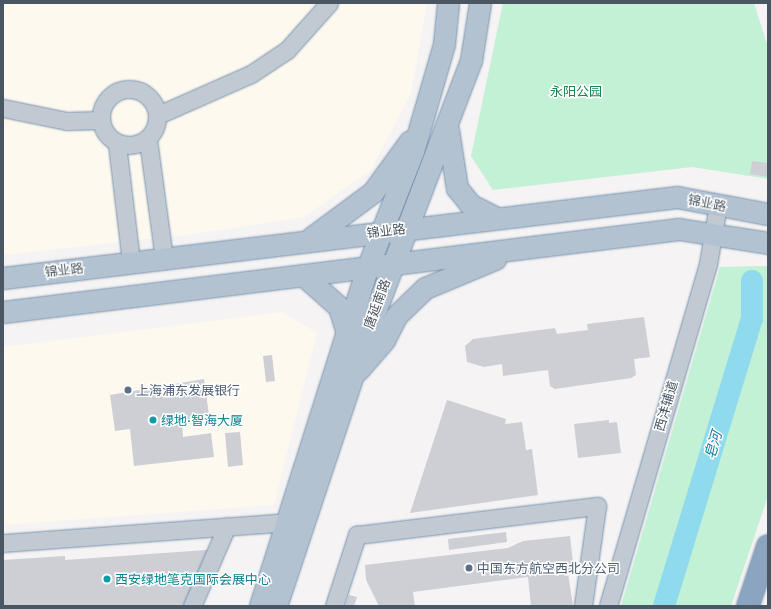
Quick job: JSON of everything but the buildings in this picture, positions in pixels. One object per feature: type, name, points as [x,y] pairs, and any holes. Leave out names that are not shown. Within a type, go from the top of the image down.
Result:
[{"type":"highway","points":[[748,606],[768,546]]},
{"type":"main road","name":"唐延南路","points":[[260,606],[288,522],[368,266],[418,131],[444,44],[448,3]]},
{"type":"main road","name":"唐延南路","points":[[276,606],[392,262],[408,228],[471,60],[480,3]]},
{"type":"main road","points":[[448,123],[451,164],[457,188],[471,205],[487,219],[481,252]]},
{"type":"main road","points":[[307,240],[373,192],[418,131]]},
{"type":"main road","name":"锦业路","points":[[3,278],[307,240],[677,197],[768,214]]},
{"type":"main road","points":[[3,312],[303,275],[392,262],[679,229],[768,243]]},
{"type":"main road","points":[[352,378],[384,340],[396,316],[425,288],[459,272],[532,246]]},
{"type":"main road","points":[[303,275],[339,306],[347,334]]},
{"type":"street","points":[[164,258],[148,140],[158,115],[251,74],[287,50],[329,3]]},
{"type":"street","points":[[131,262],[117,144],[99,120],[101,109],[109,98],[135,88],[145,92],[158,115]]},
{"type":"street","points":[[3,108],[67,121],[99,120]]},
{"type":"street","points":[[117,144],[131,146],[148,140]]},
{"type":"street","name":"西沣辅道","points":[[608,606],[708,264],[718,205]]},
{"type":"street","points":[[334,606],[357,535],[597,506],[584,606]]},
{"type":"street","points":[[3,543],[288,522]]},
{"type":"street","points":[[192,606],[227,526]]},
{"type":"shaded area","points":[[3,3],[427,3],[411,93],[371,170],[304,217],[194,234],[3,255]]},
{"type":"shaded area","points":[[282,312],[317,333],[274,505],[3,525],[3,347]]},
{"type":"green space","name":"永阳公园","points":[[503,3],[754,3],[768,47],[768,179],[692,167],[493,190],[471,156]]},
{"type":"green space","points":[[768,266],[768,496],[731,606],[621,606],[720,267]]},
{"type":"waterway","name":"皂河","points":[[664,606],[752,319],[752,281]]},
{"type":"place","name":"上海浦东发展银行","points":[[128,390]]},
{"type":"place","name":"绿地·智海大厦","points":[[153,420]]},
{"type":"place","name":"中国东方航空西北分公司","points":[[469,568]]},
{"type":"place","name":"西安绿地笔克国际会展中心","points":[[107,579]]}]
